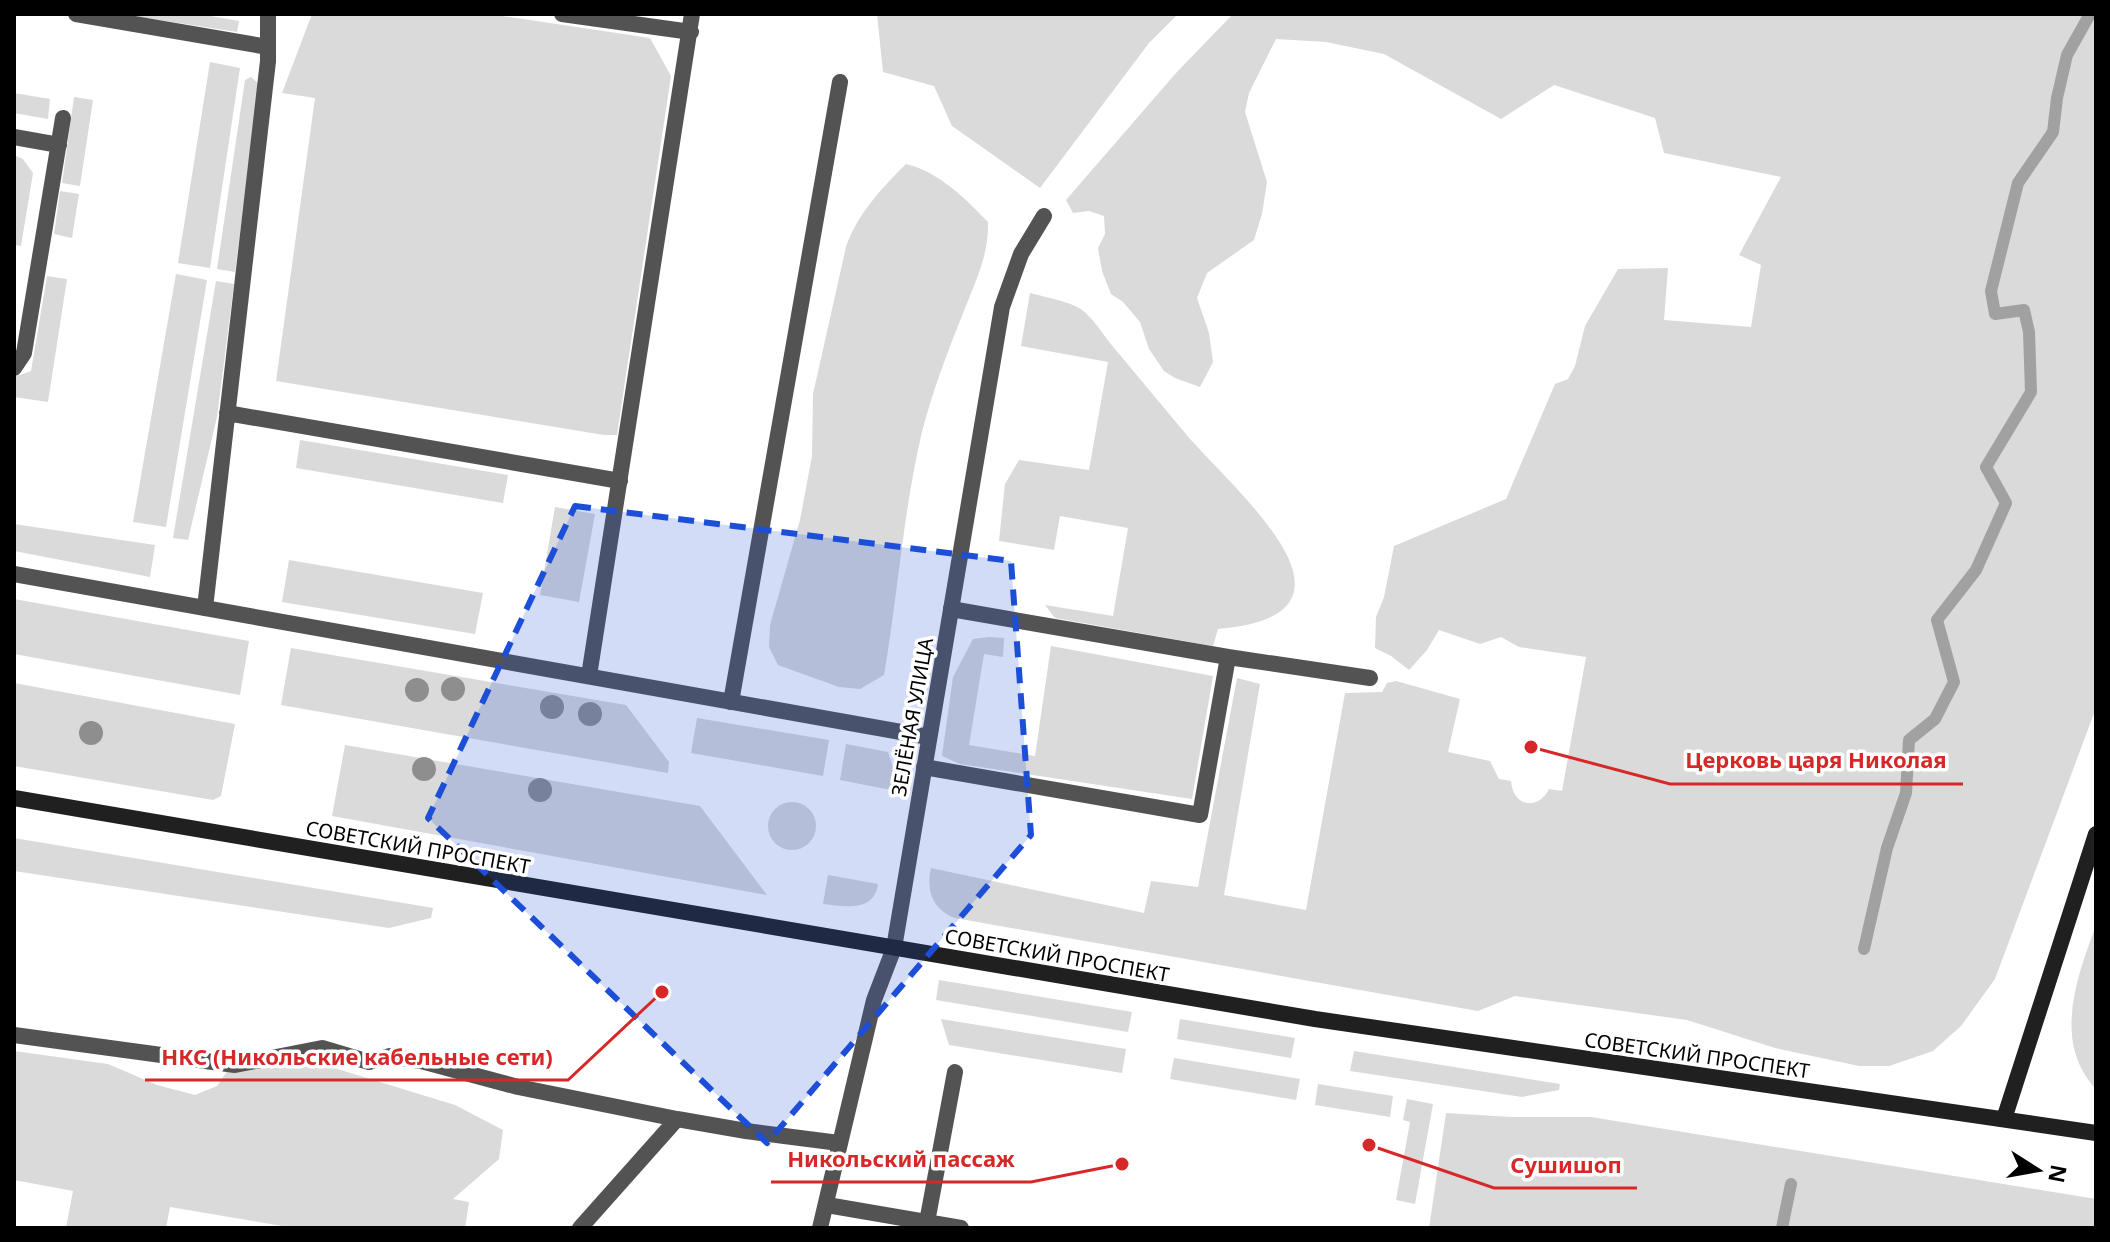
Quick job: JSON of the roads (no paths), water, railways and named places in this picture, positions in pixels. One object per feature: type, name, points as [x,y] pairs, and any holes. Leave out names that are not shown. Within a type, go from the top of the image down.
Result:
[{"type":"main road","name":"СОВЕТСКИЙ ПРОСПЕКТ","points":[[14,798],[1315,1019],[2096,1133]]},
{"type":"main road","points":[[2004,1119],[2067,916],[2096,834]]},
{"type":"street","points":[[76,14],[268,47]]},
{"type":"street","points":[[205,608],[268,47],[268,14]]},
{"type":"street","points":[[562,14],[691,32]]},
{"type":"street","points":[[589,676],[692,14]]},
{"type":"street","points":[[731,702],[840,82]]},
{"type":"street","points":[[14,368],[24,353],[63,118]]},
{"type":"street","points":[[14,137],[59,145]]},
{"type":"street","name":"ЗЕЛЁНАЯ УЛИЦА","points":[[820,1228],[874,1000],[894,948],[1002,307],[1021,254],[1044,216]]},
{"type":"street","points":[[227,413],[620,481]]},
{"type":"street","points":[[14,574],[929,737]]},
{"type":"street","points":[[951,609],[1370,678]]},
{"type":"street","points":[[924,767],[1200,815],[1228,657]]},
{"type":"street","points":[[14,1035],[235,1065],[322,1048],[369,1062],[390,1056],[421,1061],[518,1087],[677,1119],[839,1143]]},
{"type":"street","points":[[927,1222],[955,1072]]},
{"type":"street","points":[[580,1228],[677,1119]]},
{"type":"street","points":[[827,1205],[961,1228]]},
{"type":"waterway","points":[[1864,949],[1887,848],[1906,793],[1909,740],[1935,719],[1954,682],[1937,620],[1976,570],[2006,503],[1986,467],[2031,392],[2029,332],[2024,310],[1995,314],[1991,291],[2018,183],[2053,132],[2067,55],[2090,14]]},
{"type":"waterway","points":[[1782,1228],[1791,1184]]},
{"type":"place","name":"Церковь царя Николая","points":[[1531,747]]},
{"type":"place","name":"НКС (Никольские кабельные сети)","points":[[662,992]]},
{"type":"place","name":"Сушишоп","points":[[1369,1145]]},
{"type":"place","name":"Никольский пассаж","points":[[1122,1164]]}]
